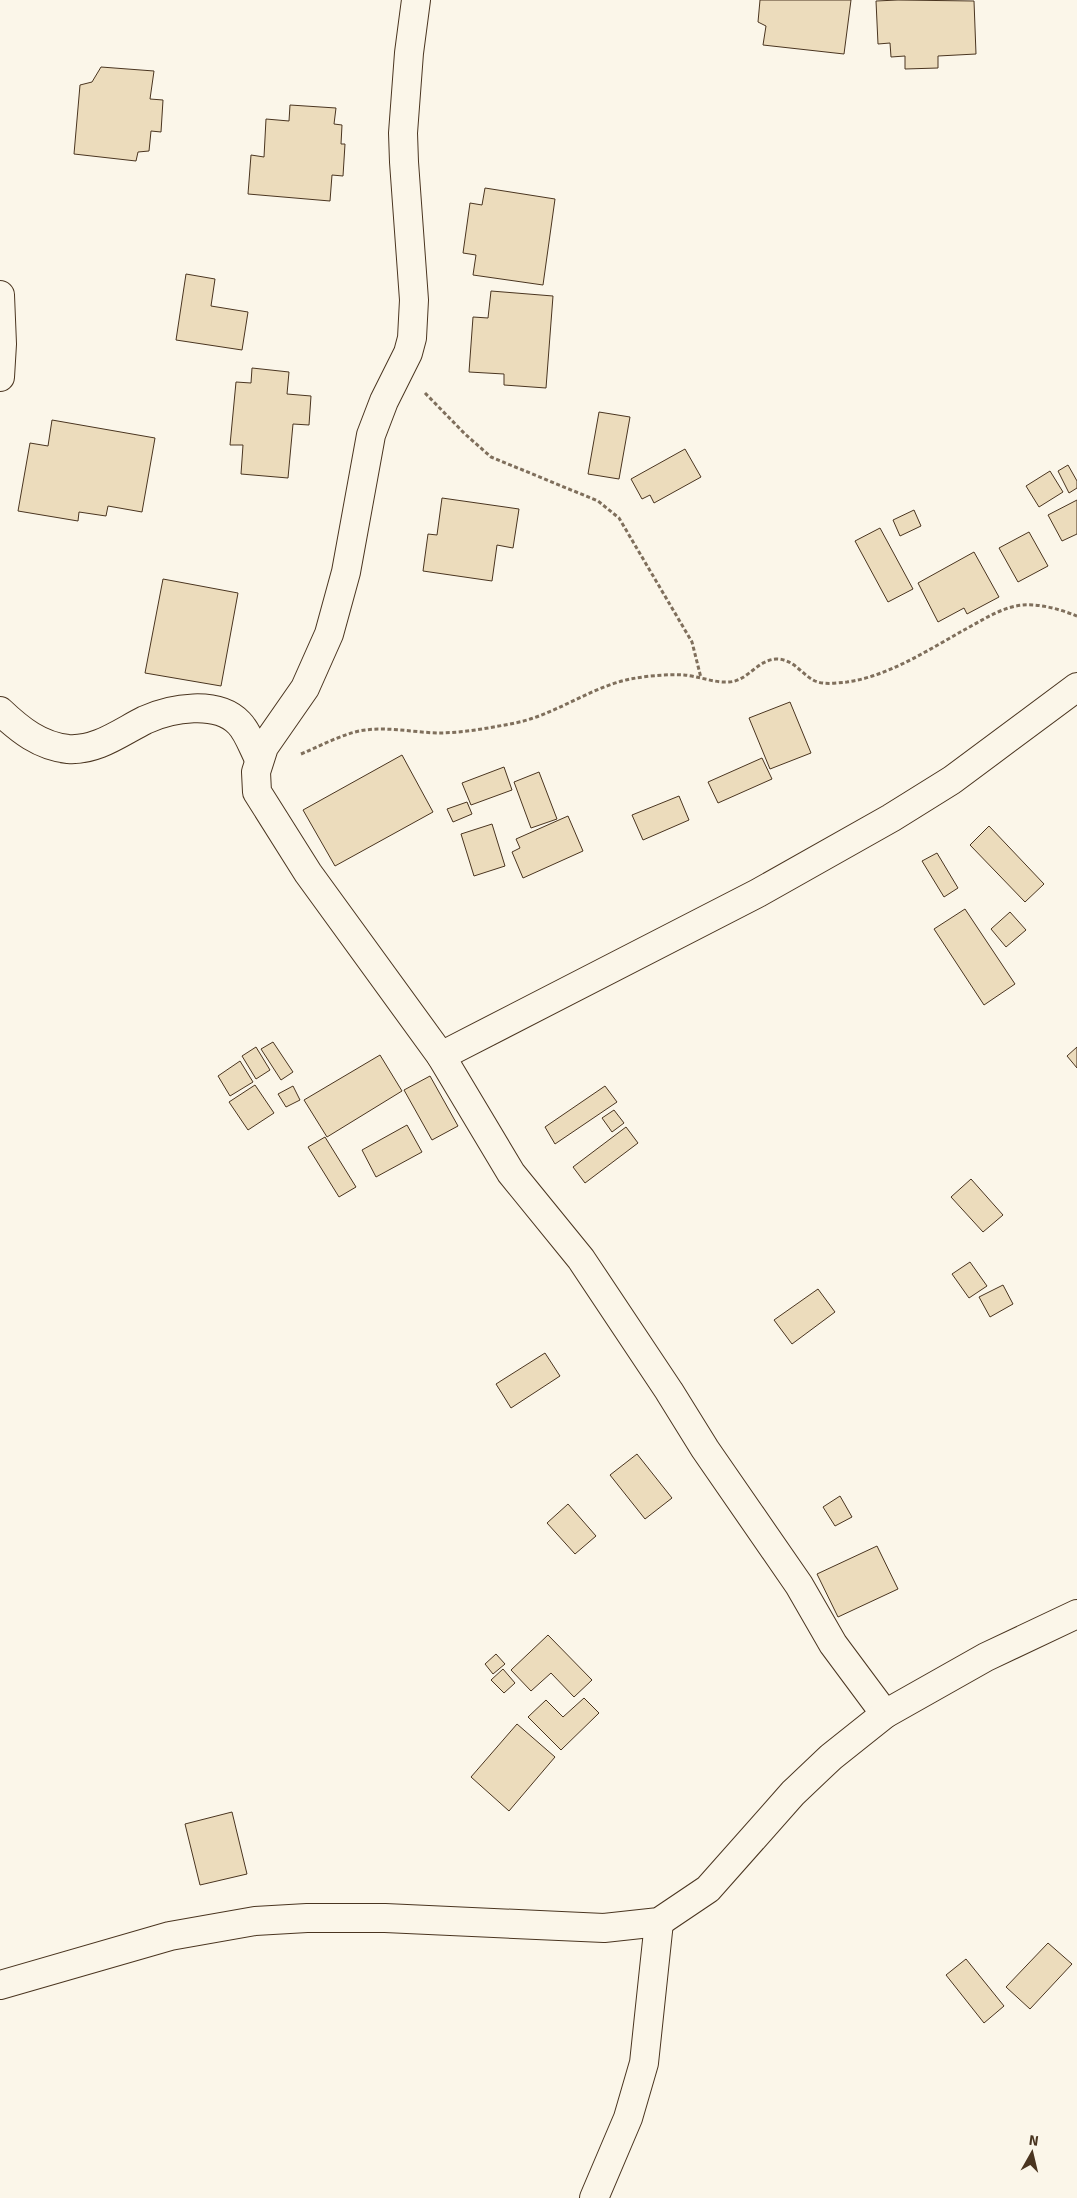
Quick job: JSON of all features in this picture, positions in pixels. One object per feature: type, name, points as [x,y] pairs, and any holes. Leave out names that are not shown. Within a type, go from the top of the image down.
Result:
[{"type":"street","points":[[416,0],[409,53],[403,133],[414,317],[412,338],[402,367],[384,401],[371,435],[346,572],[330,634],[305,688],[264,748],[258,765],[257,792],[308,873],[441,1056],[511,1173],[581,1259],[669,1391],[705,1449],[799,1585],[833,1644],[885,1714]]},
{"type":"street","points":[[0,296],[2,344],[0,377]]},
{"type":"street","points":[[441,1056],[758,893],[891,818],[952,780],[1077,687]]},
{"type":"street","points":[[0,711],[14,724],[42,743],[69,749],[95,745],[121,735],[146,720],[178,710],[202,709],[224,712],[239,723],[258,765]]},
{"type":"street","points":[[0,1985],[170,1936],[256,1921],[307,1918],[385,1918],[604,1928],[659,1922],[708,1889],[793,1793],[831,1757],[885,1714],[986,1657],[1077,1614]]},
{"type":"street","points":[[594,2198],[628,2118],[644,2063],[659,1922]]},
{"type":"path","points":[[402,367],[464,434],[491,457],[598,501],[619,518],[692,642],[700,678]]},
{"type":"path","points":[[258,765],[360,731],[388,728],[459,732],[482,729],[544,715],[605,687],[631,679],[684,675],[728,682],[742,679],[765,662],[776,659],[787,661],[800,668],[815,681],[828,683],[849,682],[896,667],[988,617],[1010,608],[1036,606],[1064,611],[1077,616]]},
{"type":"building","points":[[760,0],[851,0],[844,54],[763,45],[766,26],[758,22]]},
{"type":"building","points":[[876,1],[974,1],[976,54],[938,56],[938,68],[905,69],[905,56],[891,57],[890,43],[878,44]]},
{"type":"building","points":[[101,67],[154,71],[150,99],[163,100],[161,132],[151,131],[149,151],[138,152],[136,161],[74,154],[80,85],[92,82]]},
{"type":"building","points":[[290,105],[336,108],[334,124],[342,125],[341,144],[345,144],[343,176],[332,175],[330,201],[248,194],[251,155],[264,157],[266,119],[289,121]]},
{"type":"building","points":[[485,188],[555,199],[543,285],[473,275],[476,255],[463,253],[470,203],[482,205]]},
{"type":"building","points":[[186,274],[215,279],[211,306],[248,312],[242,350],[176,340]]},
{"type":"building","points":[[491,291],[553,296],[546,388],[504,385],[504,374],[469,372],[473,317],[488,318]]},
{"type":"building","points":[[252,368],[289,372],[287,394],[311,396],[309,425],[293,424],[288,478],[241,474],[243,445],[230,445],[236,382],[251,383]]},
{"type":"building","points":[[599,412],[630,417],[619,479],[588,474]]},
{"type":"building","points":[[52,420],[155,438],[142,512],[108,506],[106,516],[79,512],[78,521],[18,511],[30,443],[48,446]]},
{"type":"building","points":[[685,449],[701,477],[654,503],[650,495],[642,499],[631,479]]},
{"type":"building","points":[[1068,465],[1077,481],[1077,488],[1069,493],[1058,471]]},
{"type":"building","points":[[1050,471],[1063,492],[1039,507],[1026,486]]},
{"type":"building","points":[[442,498],[519,509],[513,548],[497,545],[492,581],[423,571],[428,534],[437,535]]},
{"type":"building","points":[[1077,500],[1077,534],[1062,541],[1048,515]]},
{"type":"building","points":[[914,510],[921,526],[900,536],[893,520]]},
{"type":"building","points":[[880,528],[913,589],[888,602],[855,541]]},
{"type":"building","points":[[1029,532],[1048,566],[1018,582],[999,548]]},
{"type":"building","points":[[974,552],[999,597],[967,614],[964,608],[938,622],[918,583]]},
{"type":"building","points":[[163,579],[238,593],[221,686],[145,673]]},
{"type":"building","points":[[790,702],[811,753],[770,769],[749,718]]},
{"type":"building","points":[[402,755],[433,812],[335,866],[303,810]]},
{"type":"building","points":[[762,758],[772,779],[718,803],[708,782]]},
{"type":"building","points":[[504,767],[512,790],[471,805],[462,783]]},
{"type":"building","points":[[539,772],[557,819],[531,828],[514,782]]},
{"type":"building","points":[[679,796],[689,820],[643,840],[632,815]]},
{"type":"building","points":[[467,802],[472,814],[453,822],[447,809]]},
{"type":"building","points":[[568,816],[583,851],[523,878],[512,852],[520,848],[516,839]]},
{"type":"building","points":[[492,824],[505,866],[474,876],[461,834]]},
{"type":"building","points":[[989,826],[1044,884],[1025,902],[970,845]]},
{"type":"building","points":[[937,853],[958,888],[944,897],[922,861]]},
{"type":"building","points":[[965,909],[1015,984],[984,1005],[934,929]]},
{"type":"building","points":[[1010,912],[1026,930],[1006,947],[991,929]]},
{"type":"building","points":[[273,1042],[293,1072],[281,1080],[261,1049]]},
{"type":"building","points":[[256,1047],[270,1070],[256,1079],[242,1056]]},
{"type":"building","points":[[1077,1047],[1077,1068],[1067,1056]]},
{"type":"building","points":[[380,1055],[402,1091],[327,1137],[304,1100]]},
{"type":"building","points":[[240,1061],[253,1082],[230,1096],[218,1076]]},
{"type":"building","points":[[430,1076],[458,1126],[432,1140],[404,1090]]},
{"type":"building","points":[[255,1085],[274,1113],[248,1130],[229,1102]]},
{"type":"building","points":[[293,1086],[300,1100],[286,1107],[278,1094]]},
{"type":"building","points":[[605,1086],[617,1102],[555,1144],[545,1127]]},
{"type":"building","points":[[614,1110],[624,1123],[612,1132],[602,1118]]},
{"type":"building","points":[[407,1125],[422,1152],[376,1177],[362,1150]]},
{"type":"building","points":[[626,1127],[638,1143],[585,1183],[573,1167]]},
{"type":"building","points":[[325,1137],[356,1187],[339,1197],[308,1147]]},
{"type":"building","points":[[971,1179],[1003,1215],[983,1232],[951,1197]]},
{"type":"building","points":[[970,1262],[987,1286],[969,1298],[952,1274]]},
{"type":"building","points":[[1003,1285],[1013,1304],[990,1317],[979,1297]]},
{"type":"building","points":[[818,1289],[835,1312],[792,1344],[774,1320]]},
{"type":"building","points":[[545,1353],[560,1376],[511,1408],[496,1384]]},
{"type":"building","points":[[637,1454],[672,1498],[645,1519],[610,1475]]},
{"type":"building","points":[[840,1496],[852,1517],[835,1526],[823,1507]]},
{"type":"building","points":[[568,1504],[596,1536],[575,1554],[547,1523]]},
{"type":"building","points":[[877,1546],[898,1589],[838,1617],[817,1574]]},
{"type":"building","points":[[548,1635],[592,1680],[574,1697],[551,1673],[531,1691],[511,1670]]},
{"type":"building","points":[[496,1654],[505,1664],[493,1674],[485,1664]]},
{"type":"building","points":[[503,1669],[515,1683],[504,1693],[491,1680]]},
{"type":"building","points":[[584,1698],[599,1713],[561,1750],[528,1717],[546,1700],[563,1717]]},
{"type":"building","points":[[517,1724],[555,1757],[509,1811],[471,1777]]},
{"type":"building","points":[[232,1812],[247,1874],[200,1885],[185,1824]]},
{"type":"building","points":[[1048,1943],[1072,1964],[1030,2009],[1006,1987]]},
{"type":"building","points":[[966,1959],[1004,2006],[984,2023],[946,1975]]}]
